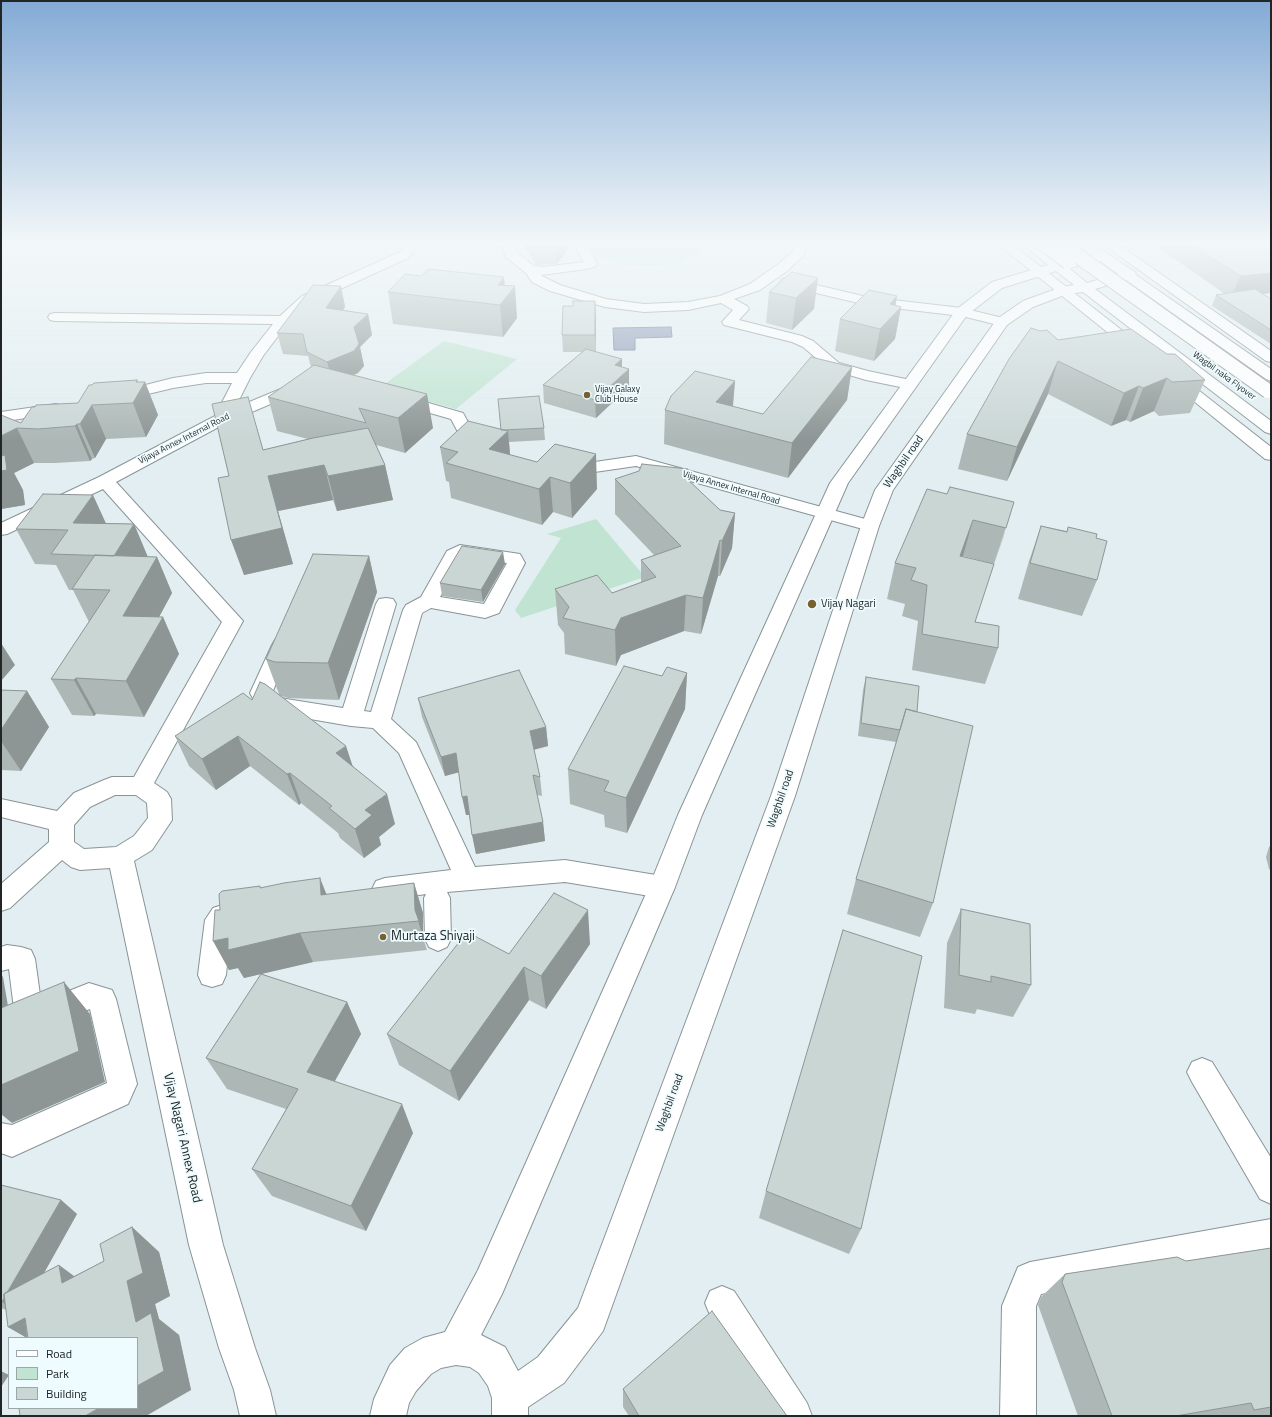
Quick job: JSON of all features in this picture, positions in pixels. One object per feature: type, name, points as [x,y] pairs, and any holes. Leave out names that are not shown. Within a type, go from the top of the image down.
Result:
[{"type":"street","points":[[222,419],[242,378],[256,354],[283,320],[297,308]]},
{"type":"street","points":[[929,308],[962,312],[1002,322]]},
{"type":"street","points":[[456,1347],[490,1282],[662,887],[690,815],[839,483],[962,312],[967,308]]},
{"type":"street","name":"Waghbil road","points":[[510,1407],[550,1370],[591,1319],[782,796],[870,526],[884,490],[1002,322],[1022,308]]},
{"type":"street","points":[[1096,308],[1149,358]]},
{"type":"street","points":[[1102,308],[1271,429]]},
{"type":"street","name":"Wagbil naka Flyover","points":[[1131,308],[1216,371]]},
{"type":"street","name":"Wagbil naka Flyover","points":[[1151,308],[1271,393]]},
{"type":"street","points":[[1175,308],[1271,376]]},
{"type":"street","points":[[1200,308],[1271,358]]},
{"type":"street","points":[[742,309],[729,322],[786,335],[808,344],[834,366],[866,375],[910,384]]},
{"type":"street","points":[[54,318],[283,320]]},
{"type":"street","points":[[1161,368],[1271,455]]},
{"type":"street","points":[[102,400],[173,383],[206,378],[242,378]]},
{"type":"street","name":"Vijaya Annex Internal Road","points":[[1,530],[105,481],[222,419],[290,390],[313,390]]},
{"type":"street","name":"Wagbil naka Flyover","points":[[1248,394],[1271,411]]},
{"type":"street","points":[[382,395],[457,416],[473,446],[496,452]]},
{"type":"street","points":[[1,417],[73,406]]},
{"type":"street","name":"Vijaya Annex Internal Road","points":[[555,469],[562,471],[636,461],[824,515],[870,526]]},
{"type":"street","points":[[105,481],[233,621],[141,786]]},
{"type":"street","points":[[379,721],[413,610],[428,601]]},
{"type":"street","points":[[351,718],[386,604]]},
{"type":"street","points":[[289,628],[262,693],[265,700],[275,705],[351,718],[379,721],[408,748],[478,878]]},
{"type":"street","points":[[1,808],[61,834],[80,860],[120,856],[143,843],[160,820],[159,799],[141,786],[112,786],[82,800],[61,834],[1,900]]},
{"type":"street","name":"Vijay Nagari Annex Road","points":[[120,856],[206,1245],[237,1348],[252,1390],[258,1416]]},
{"type":"street","points":[[478,878],[466,892],[437,898],[367,900],[478,878],[565,871],[662,887]]},
{"type":"street","points":[[437,898],[438,939]]},
{"type":"street","points":[[212,975],[218,920],[230,910],[246,907]]},
{"type":"street","points":[[1,959],[7,957],[21,959],[28,1009],[38,1016],[89,996],[102,999],[122,1084],[117,1094],[12,1141],[1,1138]]},
{"type":"street","points":[[1202,1072],[1271,1188]]},
{"type":"street","points":[[1018,1416],[1018,1306],[1030,1279],[1271,1235]]},
{"type":"street","points":[[722,1303],[794,1416]]},
{"type":"street","points":[[384,1410],[403,1378],[418,1361],[436,1351],[456,1347],[475,1350],[492,1360],[503,1377],[510,1407]]},
{"type":"green space","points":[[444,341],[517,359],[456,409],[379,388]]},
{"type":"green space","points":[[596,519],[645,577],[521,618],[515,610],[561,538],[547,534]]},
{"type":"water","points":[[671,327],[672,337],[635,338],[635,350],[614,350],[613,328]]},
{"type":"building","points":[[296,308],[327,308],[368,314],[354,327],[359,344],[354,351],[327,362],[307,352],[303,334],[277,333]]},
{"type":"building","points":[[563,308],[595,308],[595,335],[562,335]]},
{"type":"building","points":[[851,308],[900,308],[880,329],[840,319]]},
{"type":"building","points":[[1237,308],[1271,308],[1271,330]]},
{"type":"building","points":[[1031,328],[1040,331],[1047,330],[1058,340],[1131,329],[1167,354],[1175,354],[1205,380],[1172,382],[1167,378],[1143,388],[1139,386],[1124,393],[1058,361],[1017,447],[967,434],[1009,359]]},
{"type":"building","points":[[586,349],[622,359],[615,365],[629,369],[595,400],[543,385]]},
{"type":"building","points":[[811,357],[852,367],[792,443],[665,410],[671,396],[695,371],[735,381],[716,402],[763,414]]},
{"type":"building","points":[[314,365],[427,394],[398,418],[359,408],[366,423],[268,397]]},
{"type":"building","points":[[137,380],[136,382],[145,382],[133,403],[92,405],[80,424],[75,426],[38,429],[17,428],[1,436],[1,415],[21,423],[32,407],[35,407],[36,405],[78,403],[89,385],[94,383]]},
{"type":"building","points":[[539,396],[544,428],[501,430],[498,399]]},
{"type":"building","points":[[248,397],[263,450],[313,438],[368,428],[385,465],[328,476],[324,465],[268,476],[282,528],[231,540],[218,478],[229,476],[212,404]]},
{"type":"building","points":[[468,421],[508,431],[489,449],[537,462],[555,444],[596,454],[570,483],[550,477],[539,489],[446,463],[458,452],[440,447]]},
{"type":"building","points":[[5,455],[7,470],[1,471],[1,456]]},
{"type":"building","points":[[642,464],[688,469],[685,477],[720,510],[735,513],[722,541],[720,540],[703,598],[686,595],[621,618],[615,630],[563,618],[569,607],[555,589],[597,575],[612,593],[656,577],[641,560],[681,546],[615,479],[639,471]]},
{"type":"building","points":[[950,487],[1014,502],[1006,528],[973,520],[960,556],[994,564],[975,622],[999,626],[998,648],[922,634],[927,585],[911,580],[916,568],[895,563],[927,489],[947,494]]},
{"type":"building","points":[[43,494],[93,495],[73,523],[134,524],[114,556],[51,554],[68,530],[16,529]]},
{"type":"building","points":[[1041,526],[1067,532],[1068,527],[1097,534],[1096,538],[1107,541],[1097,580],[1030,563]]},
{"type":"building","points":[[462,546],[503,552],[481,590],[440,583]]},
{"type":"building","points":[[313,554],[369,556],[328,663],[275,662],[266,659]]},
{"type":"building","points":[[95,555],[157,557],[123,616],[163,617],[126,681],[76,678],[74,680],[51,679],[110,590],[72,589]]},
{"type":"building","points":[[624,666],[662,676],[667,667],[687,673],[626,798],[604,791],[609,781],[568,769]]},
{"type":"building","points":[[519,670],[546,727],[530,731],[540,777],[533,775],[543,822],[472,835],[467,796],[462,797],[456,753],[441,757],[418,698]]},
{"type":"building","points":[[866,677],[919,686],[917,712],[906,709],[900,730],[861,723]]},
{"type":"building","points":[[260,682],[265,684],[346,746],[336,753],[387,794],[365,810],[372,815],[355,829],[329,808],[332,806],[290,773],[287,774],[238,736],[202,759],[175,736],[243,693],[252,700]]},
{"type":"building","points":[[1,690],[27,691],[1,730]]},
{"type":"building","points":[[906,709],[973,726],[933,903],[856,879]]},
{"type":"building","points":[[320,878],[321,895],[414,883],[415,910],[419,921],[300,933],[228,950],[228,938],[213,941],[215,910],[220,910],[219,894],[222,891],[260,886],[260,888]]},
{"type":"building","points":[[554,893],[588,910],[541,976],[524,967],[450,1071],[387,1034],[467,932],[509,954]]},
{"type":"building","points":[[961,909],[1030,924],[1031,985],[991,976],[991,982],[959,975]]},
{"type":"building","points":[[843,930],[922,956],[861,1229],[766,1191]]},
{"type":"building","points":[[261,974],[347,1002],[307,1072],[402,1104],[351,1206],[252,1169],[298,1089],[206,1058]]},
{"type":"building","points":[[64,982],[79,1051],[1,1085],[1,1008]]},
{"type":"building","points":[[1,1185],[61,1200],[8,1291],[4,1294],[2,1302],[1,1302]]},
{"type":"building","points":[[132,1227],[143,1273],[127,1281],[136,1322],[151,1313],[164,1371],[138,1385],[138,1337],[28,1337],[25,1318],[8,1327],[4,1294],[59,1265],[62,1283],[104,1261],[100,1244]]},
{"type":"building","points":[[1271,1248],[1271,1407],[1254,1410],[1251,1403],[1176,1416],[1112,1416],[1062,1282],[1065,1274],[1177,1257],[1186,1261]]},
{"type":"building","points":[[712,1311],[787,1416],[639,1416],[623,1389]]},
{"type":"building","points":[[19,1409],[97,1409],[85,1416],[20,1416]]},
{"type":"place","name":"Vijay Galaxy Club House","points":[[587,395]]},
{"type":"place","name":"Vijay Nagari","points":[[812,604]]},
{"type":"place","name":"Murtaza Shiyaji","points":[[383,937]]}]
